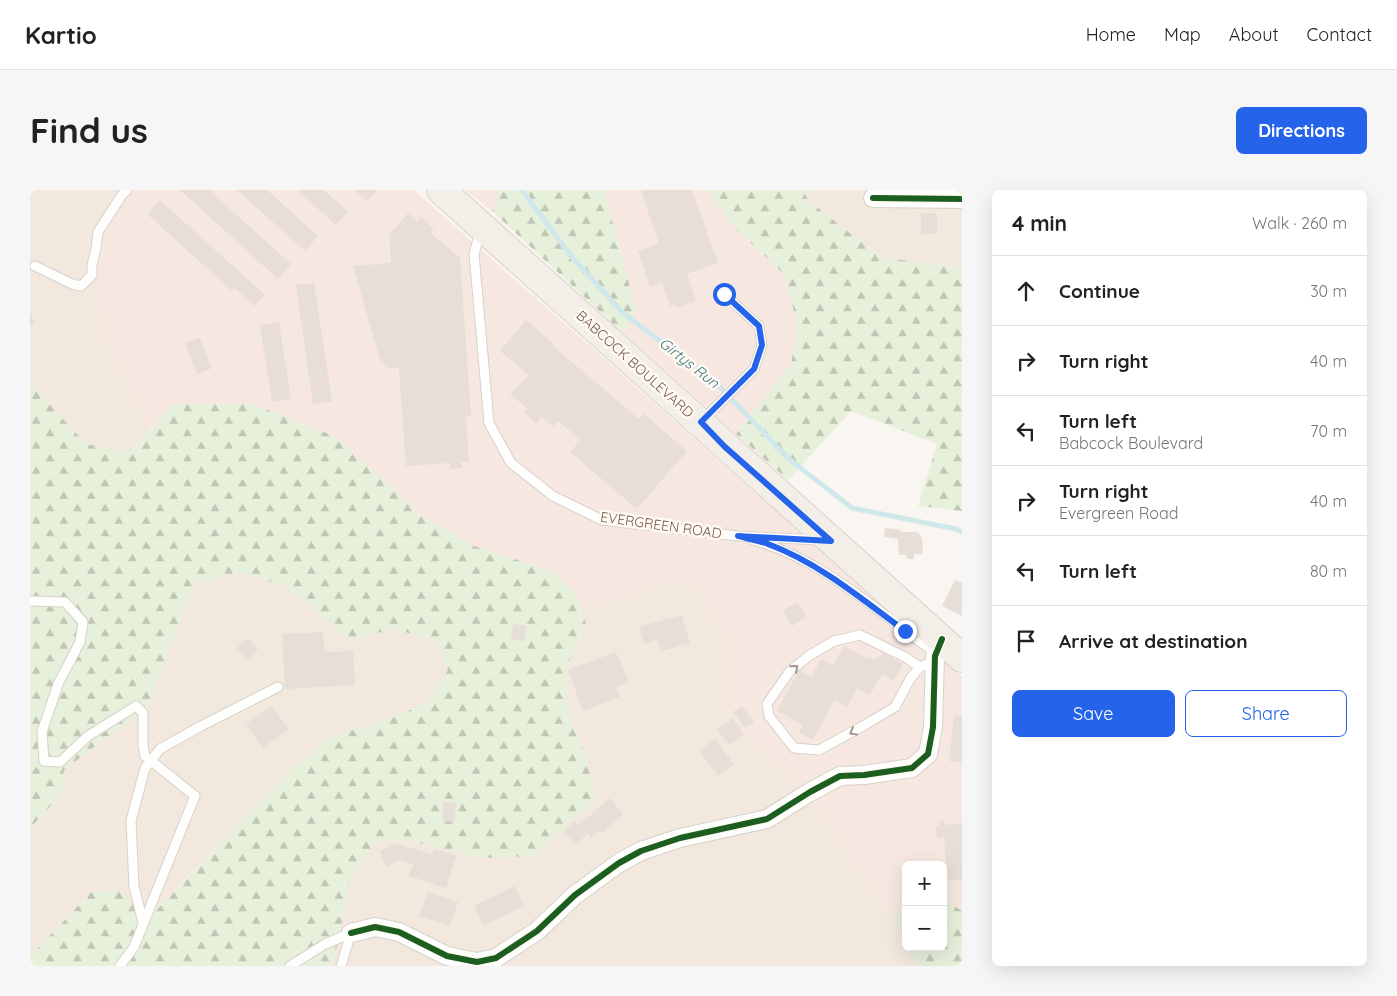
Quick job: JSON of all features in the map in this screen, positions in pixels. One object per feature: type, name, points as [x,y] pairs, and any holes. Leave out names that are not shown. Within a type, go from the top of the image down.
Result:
[{"type":"main road","name":"BABCOCK BOULEVARD","points":[[453,198],[482,226],[708,416],[725,447],[831,541],[939,656]]},
{"type":"street","points":[[873,198],[902,194],[962,199]]},
{"type":"street","points":[[351,933],[375,926],[399,932],[447,956],[477,962],[496,958],[537,931],[575,895],[619,863],[641,851],[680,838],[767,819],[840,776],[864,775],[912,768],[928,754],[933,727],[939,656]]},
{"type":"lane","points":[[35,266],[72,284],[81,286],[87,282],[92,275],[98,232],[126,190]]},
{"type":"lane","name":"EVERGREEN ROAD","points":[[482,226],[474,254],[489,423],[511,463],[553,496],[602,520],[738,536],[831,541]]},
{"type":"lane","points":[[708,416],[736,385],[754,369],[762,345],[759,326],[724,294]]},
{"type":"lane","points":[[738,536],[767,544],[797,557],[834,578],[939,656]]},
{"type":"lane","points":[[30,601],[65,602],[83,622],[80,642],[58,684],[42,732],[44,761],[60,762],[88,736],[136,706],[143,713],[143,746],[145,756],[195,796],[134,947],[120,966]]},
{"type":"lane","points":[[860,635],[905,657],[939,656],[910,679],[895,707],[819,750],[794,748],[769,716],[766,704],[790,672],[810,655],[834,641],[860,635]]},
{"type":"lane","points":[[144,924],[134,886],[131,821],[144,768],[160,749],[168,744],[278,687]]},
{"type":"lane","points":[[290,966],[324,944],[351,933]]},
{"type":"lane","points":[[341,966],[351,933]]},
{"type":"shaded area","points":[[30,190],[129,190],[96,301],[112,352],[150,429],[130,452],[86,444],[30,383]]},
{"type":"shaded area","points":[[129,190],[414,190],[962,676],[962,911],[947,901],[947,861],[902,861],[902,912],[894,917],[852,860],[810,792],[740,726],[729,702],[726,635],[700,591],[680,581],[580,607],[575,593],[552,571],[474,546],[416,513],[394,489],[173,404],[150,429],[112,352],[96,301],[94,253],[112,209]]},
{"type":"shaded area","points":[[465,190],[497,190],[499,202],[492,211]]},
{"type":"shaded area","points":[[604,190],[707,190],[737,230],[784,274],[798,326],[791,364],[736,434],[623,333],[636,310]]},
{"type":"shaded area","points":[[803,190],[962,190],[962,268],[880,257],[808,200]]},
{"type":"shaded area","points":[[239,572],[286,586],[350,640],[393,629],[437,640],[448,670],[428,702],[394,717],[287,774],[143,923],[91,892],[30,957],[30,828],[62,794],[64,770],[147,707],[193,584]]},
{"type":"shaded area","points":[[680,581],[700,591],[726,635],[729,702],[810,792],[852,860],[894,917],[902,932],[902,951],[912,951],[916,959],[914,966],[328,966],[335,956],[351,877],[375,842],[407,840],[481,858],[585,752],[569,717],[567,666],[586,625],[580,607]]},
{"type":"green space","points":[[497,190],[604,190],[636,310],[623,333],[492,211],[499,202]]},
{"type":"green space","points":[[707,190],[803,190],[808,200],[880,257],[962,268],[962,511],[918,506],[937,444],[851,411],[788,480],[736,434],[791,364],[798,326],[784,274],[737,230]]},
{"type":"green space","points":[[30,383],[86,444],[130,452],[173,404],[253,404],[334,436],[394,489],[416,513],[474,546],[552,571],[575,593],[586,624],[567,666],[569,717],[585,752],[595,799],[535,856],[481,858],[407,840],[375,842],[351,877],[335,956],[328,966],[30,966],[30,957],[91,892],[123,891],[144,923],[287,774],[327,739],[394,717],[428,702],[448,670],[436,640],[393,629],[350,640],[286,586],[239,572],[194,584],[147,707],[64,770],[62,794],[30,828]]},
{"type":"green space","points":[[947,901],[962,911],[962,966],[914,966],[915,959],[912,951],[947,951]]},
{"type":"green space","points":[[902,912],[902,932],[894,917]]},
{"type":"building","points":[[180,190],[209,190],[291,264],[278,279]]},
{"type":"building","points":[[237,190],[267,190],[318,236],[305,251]]},
{"type":"building","points":[[297,190],[324,190],[348,212],[336,225]]},
{"type":"building","points":[[354,190],[377,190],[367,201]]},
{"type":"building","points":[[692,190],[718,263],[687,274],[696,301],[677,308],[676,304],[670,306],[662,282],[650,286],[638,251],[659,244],[641,191]]},
{"type":"building","points":[[160,200],[265,295],[255,306],[234,288],[232,291],[147,214]]},
{"type":"building","points":[[408,213],[417,222],[421,217],[434,229],[431,232],[433,235],[460,258],[471,416],[466,417],[469,462],[461,462],[462,468],[450,469],[450,463],[406,466],[399,368],[389,368],[380,360],[353,266],[391,263],[389,235]]},
{"type":"building","points":[[921,213],[937,213],[937,234],[921,234]]},
{"type":"building","points":[[314,283],[332,401],[313,404],[296,285]]},
{"type":"building","points":[[30,312],[35,324],[30,326]]},
{"type":"building","points":[[526,320],[555,345],[553,346],[639,419],[644,414],[687,451],[637,509],[570,452],[581,440],[558,421],[553,427],[542,417],[536,424],[524,413],[528,409],[510,394],[529,375],[500,351]]},
{"type":"building","points":[[279,322],[291,399],[272,402],[260,325]]},
{"type":"building","points":[[200,338],[212,368],[197,374],[185,343]]},
{"type":"building","points":[[885,528],[901,530],[901,532],[918,532],[922,538],[923,554],[914,554],[914,559],[907,559],[906,555],[899,555],[898,539],[884,537]]},
{"type":"building","points":[[955,580],[962,583],[962,616],[942,606]]},
{"type":"building","points":[[798,602],[806,617],[792,626],[783,610]]},
{"type":"building","points":[[682,615],[690,643],[661,651],[657,640],[644,644],[639,627]]},
{"type":"building","points":[[513,624],[527,626],[524,641],[511,639]]},
{"type":"building","points":[[323,632],[325,652],[353,651],[355,685],[285,689],[282,634]]},
{"type":"building","points":[[248,638],[258,649],[248,659],[237,648]]},
{"type":"building","points":[[844,646],[867,659],[869,656],[875,660],[877,656],[880,658],[883,653],[903,664],[894,681],[882,674],[870,695],[857,689],[847,707],[834,700],[813,740],[799,732],[803,725],[777,711],[799,670],[811,677],[821,659],[833,665]]},
{"type":"building","points":[[616,652],[629,682],[616,687],[620,697],[583,711],[568,670]]},
{"type":"building","points":[[271,706],[289,729],[263,748],[246,724]]},
{"type":"building","points":[[742,706],[754,722],[745,728],[733,712]]},
{"type":"building","points":[[954,715],[962,716],[962,762],[949,761]]},
{"type":"building","points":[[732,718],[744,734],[730,745],[717,730]]},
{"type":"building","points":[[715,739],[734,764],[718,776],[699,751]]},
{"type":"building","points":[[610,798],[623,814],[602,833],[600,830],[591,838],[579,825]]},
{"type":"building","points":[[443,802],[456,803],[455,822],[443,821]]},
{"type":"building","points":[[944,820],[944,825],[962,823],[962,880],[948,881],[944,837],[937,838],[936,826],[939,826],[939,821]]},
{"type":"building","points":[[574,821],[587,834],[577,844],[564,831]]},
{"type":"building","points":[[396,843],[432,855],[434,849],[456,856],[446,888],[409,876],[413,864],[400,860],[386,867],[380,851]]},
{"type":"building","points":[[515,886],[524,906],[483,926],[474,906]]},
{"type":"building","points":[[428,892],[458,902],[450,926],[419,916]]},
{"type":"waterway","name":"Girtys Run","points":[[522,190],[570,255],[623,313],[714,381],[789,459],[852,508],[956,529],[962,532]]},
{"type":"cycle path","points":[[873,198],[962,199]]},
{"type":"cycle path","points":[[351,933],[375,927],[399,932],[447,956],[477,962],[496,958],[537,931],[575,895],[619,863],[641,851],[680,838],[767,819],[840,776],[864,775],[912,768],[928,754],[933,727],[935,656],[942,639]]},
{"type":"route","points":[[724,294],[759,326],[762,345],[754,369],[701,422],[725,447],[831,541],[738,536],[767,544],[797,557],[834,578],[905,631]]}]
